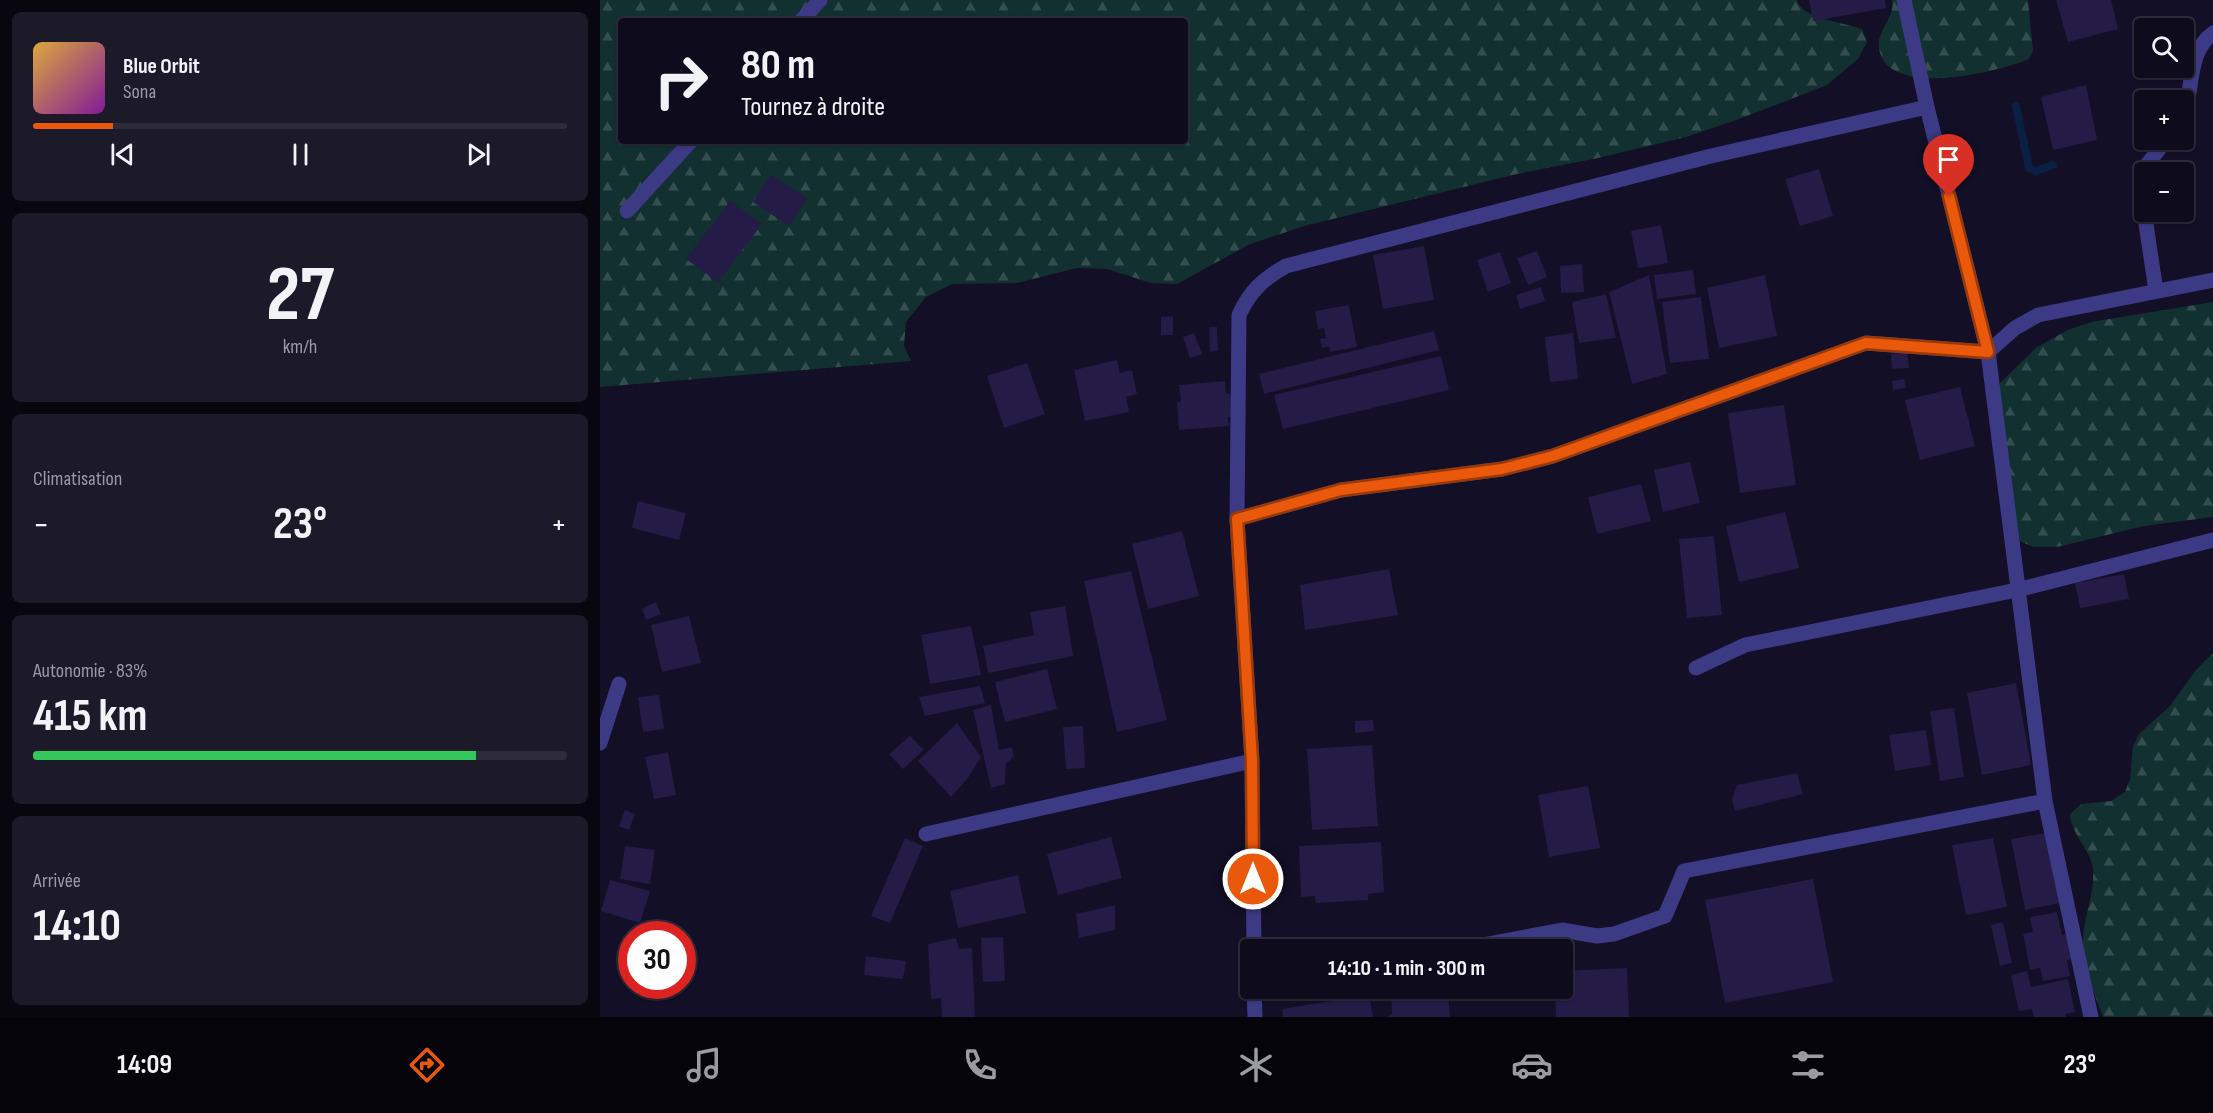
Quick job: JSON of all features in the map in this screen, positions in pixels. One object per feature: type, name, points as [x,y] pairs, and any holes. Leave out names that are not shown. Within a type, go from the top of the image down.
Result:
[{"type":"street","points":[[804,18],[820,0]]},
{"type":"street","points":[[1904,0],[1927,107],[1988,352],[2045,801],[2091,1017]]},
{"type":"street","points":[[2191,90],[2194,58],[2203,41],[2213,33]]},
{"type":"street","points":[[1254,939],[1252,761],[1237,519],[1239,315],[1247,296],[1263,279],[1286,266],[1711,156],[1927,107]]},
{"type":"street","points":[[627,211],[688,144]]},
{"type":"street","points":[[2156,291],[2140,184],[2143,170],[2158,150]]},
{"type":"street","points":[[1237,519],[1341,490],[1502,469],[1553,456],[1866,343],[1988,352],[2015,328],[2038,315],[2213,280]]},
{"type":"street","points":[[1696,668],[1745,645],[2017,590],[2213,540]]},
{"type":"street","points":[[600,743],[619,684]]},
{"type":"street","points":[[926,834],[1252,761]]},
{"type":"street","points":[[1514,939],[1562,930],[1598,936],[1614,934],[1665,916],[1684,871],[2045,801]]},
{"type":"street","points":[[1254,999],[1255,1017]]},
{"type":"green space","points":[[600,0],[1797,0],[1800,6],[1815,16],[1862,29],[1867,42],[1858,59],[1827,85],[1739,119],[1686,137],[1517,174],[1304,226],[1248,245],[1177,284],[1151,283],[1107,269],[1077,268],[1017,283],[952,284],[926,297],[906,322],[904,346],[911,361],[600,387]]},
{"type":"green space","points":[[1892,0],[2028,0],[2033,51],[2029,59],[1970,75],[1922,78],[1901,73],[1886,64],[1879,48],[1880,36],[1891,12]]},
{"type":"green space","points":[[2213,302],[2213,517],[2144,526],[2057,547],[2033,547],[2020,541],[2014,532],[1992,411],[2000,383],[2037,347],[2068,330],[2091,322]]},
{"type":"green space","points":[[2213,653],[2213,1017],[2103,1017],[2088,974],[2083,951],[2093,868],[2071,821],[2070,814],[2081,804],[2111,801],[2125,792],[2130,779],[2133,746],[2139,734],[2169,707],[2196,670]]},
{"type":"building","points":[[1809,0],[1885,0],[1886,8],[1813,21]]},
{"type":"building","points":[[2056,0],[2111,0],[2118,29],[2068,42]]},
{"type":"building","points":[[2086,85],[2097,140],[2053,150],[2041,97]]},
{"type":"building","points":[[1819,169],[1833,216],[1800,226],[1785,179]]},
{"type":"building","points":[[771,175],[807,198],[789,226],[753,202]]},
{"type":"building","points":[[730,201],[762,224],[718,282],[686,259]]},
{"type":"building","points":[[1661,225],[1668,263],[1638,268],[1631,231]]},
{"type":"building","points":[[1424,246],[1434,300],[1383,309],[1373,255]]},
{"type":"building","points":[[1537,251],[1547,277],[1528,285],[1517,258]]},
{"type":"building","points":[[1500,252],[1511,283],[1488,292],[1477,260]]},
{"type":"building","points":[[1582,264],[1584,292],[1561,293],[1560,266]]},
{"type":"building","points":[[1693,270],[1696,294],[1657,299],[1654,275]]},
{"type":"building","points":[[1649,275],[1667,374],[1632,384],[1609,292]]},
{"type":"building","points":[[1765,275],[1777,336],[1719,348],[1707,288]]},
{"type":"building","points":[[1541,287],[1545,301],[1520,309],[1516,295]]},
{"type":"building","points":[[1606,294],[1616,338],[1579,343],[1572,302]]},
{"type":"building","points":[[1701,297],[1709,359],[1670,363],[1662,302]]},
{"type":"building","points":[[1349,305],[1357,347],[1330,352],[1329,346],[1322,348],[1320,339],[1326,338],[1324,328],[1318,329],[1315,311]]},
{"type":"building","points":[[1173,316],[1173,335],[1161,335],[1161,317]]},
{"type":"building","points":[[1209,327],[1217,327],[1218,351],[1210,352]]},
{"type":"building","points":[[1434,331],[1439,350],[1264,394],[1259,374]]},
{"type":"building","points":[[1194,333],[1202,354],[1190,358],[1183,337]]},
{"type":"building","points":[[1573,333],[1578,379],[1550,382],[1545,337]]},
{"type":"building","points":[[1907,352],[1909,368],[1892,369],[1891,354]]},
{"type":"building","points":[[1441,356],[1449,390],[1283,429],[1274,395]]},
{"type":"building","points":[[1117,360],[1120,373],[1132,370],[1137,394],[1126,397],[1129,412],[1085,421],[1074,370]]},
{"type":"building","points":[[1027,363],[1045,414],[1004,428],[987,376]]},
{"type":"building","points":[[1904,379],[1906,388],[1893,390],[1892,381]]},
{"type":"building","points":[[1225,381],[1226,394],[1230,394],[1233,417],[1228,417],[1229,426],[1179,430],[1177,402],[1181,402],[1179,385]]},
{"type":"building","points":[[1960,387],[1975,446],[1920,460],[1905,400]]},
{"type":"building","points":[[1784,405],[1796,485],[1740,493],[1728,413]]},
{"type":"building","points":[[1690,462],[1700,503],[1663,512],[1654,470]]},
{"type":"building","points":[[1641,484],[1651,521],[1597,534],[1588,497]]},
{"type":"building","points":[[638,501],[686,513],[679,540],[632,528]]},
{"type":"building","points":[[1785,512],[1799,568],[1739,582],[1726,526]]},
{"type":"building","points":[[1182,531],[1199,596],[1148,609],[1132,544]]},
{"type":"building","points":[[1714,536],[1722,615],[1687,618],[1679,539]]},
{"type":"building","points":[[1389,569],[1398,615],[1305,630],[1300,585]]},
{"type":"building","points":[[1131,571],[1167,720],[1117,732],[1084,581]]},
{"type":"building","points":[[2124,574],[2129,599],[2080,608],[2075,583]]},
{"type":"building","points":[[656,602],[661,614],[646,620],[642,609]]},
{"type":"building","points":[[1065,606],[1073,656],[988,673],[983,646],[1034,635],[1030,612]]},
{"type":"building","points":[[689,616],[701,663],[662,672],[651,625]]},
{"type":"building","points":[[971,626],[981,675],[930,684],[921,635]]},
{"type":"building","points":[[1047,669],[1057,709],[1005,722],[995,682]]},
{"type":"building","points":[[2016,683],[2031,765],[1982,775],[1967,693]]},
{"type":"building","points":[[980,686],[985,703],[925,716],[919,697]]},
{"type":"building","points":[[659,695],[664,729],[643,732],[638,697]]},
{"type":"building","points":[[991,705],[999,750],[1012,747],[1014,756],[1006,764],[1005,784],[991,788],[973,710]]},
{"type":"building","points":[[1954,708],[1964,777],[1940,781],[1930,711]]},
{"type":"building","points":[[1373,720],[1374,731],[1355,733],[1355,721]]},
{"type":"building","points":[[957,723],[981,757],[968,778],[951,797],[918,761]]},
{"type":"building","points":[[1083,726],[1085,768],[1066,769],[1063,727]]},
{"type":"building","points":[[1926,730],[1931,765],[1895,771],[1889,735]]},
{"type":"building","points":[[910,736],[924,750],[903,769],[889,754]]},
{"type":"building","points":[[1372,745],[1378,826],[1312,830],[1307,749]]},
{"type":"building","points":[[668,752],[676,795],[654,799],[645,757]]},
{"type":"building","points":[[1797,773],[1803,794],[1735,811],[1732,799],[1737,785]]},
{"type":"building","points":[[1588,786],[1600,848],[1549,857],[1538,795]]},
{"type":"building","points":[[625,810],[635,814],[629,830],[619,826]]},
{"type":"building","points":[[2046,833],[2060,903],[2025,910],[2011,839]]},
{"type":"building","points":[[1111,837],[1122,878],[1058,895],[1047,854]]},
{"type":"building","points":[[905,838],[923,846],[890,923],[871,916]]},
{"type":"building","points":[[1993,838],[2007,907],[1966,915],[1952,845]]},
{"type":"building","points":[[1381,842],[1384,892],[1368,894],[1368,900],[1316,903],[1315,896],[1301,897],[1299,846]]},
{"type":"building","points":[[625,846],[655,850],[650,884],[620,879]]},
{"type":"building","points":[[1018,875],[1026,913],[958,928],[950,891]]},
{"type":"building","points":[[1813,879],[1833,982],[1725,1003],[1705,900]]},
{"type":"building","points":[[610,880],[650,891],[641,921],[601,911]]},
{"type":"building","points":[[1115,905],[1115,930],[1079,938],[1076,914]]},
{"type":"building","points":[[2057,912],[2062,935],[2070,933],[2075,959],[2067,960],[2070,976],[2043,981],[2040,968],[2030,970],[2023,934],[2033,932],[2030,917]]},
{"type":"building","points":[[2003,922],[2012,963],[2000,966],[1991,925]]},
{"type":"building","points":[[1003,937],[1005,981],[983,982],[981,938]]},
{"type":"building","points":[[956,938],[959,949],[972,948],[975,1017],[942,1017],[941,998],[931,999],[928,944]]},
{"type":"building","points":[[866,956],[906,961],[903,979],[864,975]]},
{"type":"building","points":[[1627,968],[1629,1017],[1556,1017],[1555,999],[1573,999],[1573,971]]},
{"type":"building","points":[[2027,971],[2031,987],[2068,979],[2075,1012],[2065,1014],[2066,1017],[2034,1017],[2032,1009],[2019,1011],[2011,975]]},
{"type":"building","points":[[1344,999],[1370,999],[1373,1017],[1283,1017],[1282,1009]]},
{"type":"building","points":[[1391,999],[1449,999],[1450,1017],[1387,1017],[1392,1014]]},
{"type":"waterway","points":[[2016,106],[2029,168],[2036,171],[2053,165]]},
{"type":"route","points":[[1253,879],[1252,761],[1237,519],[1341,490],[1372,484],[1502,469],[1553,456],[1866,343],[1988,352],[1949,196]]}]
